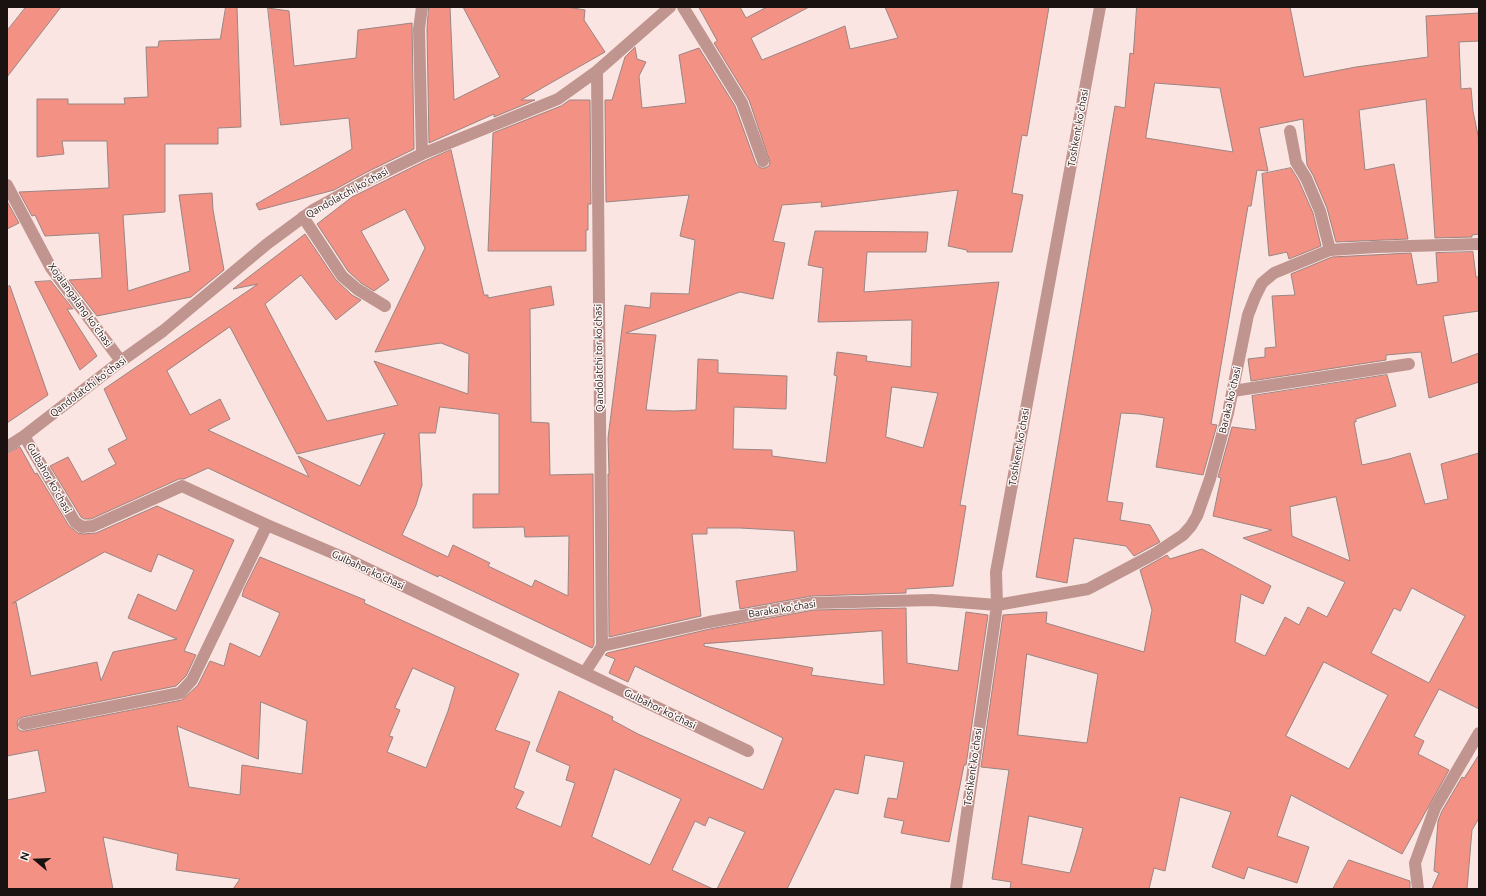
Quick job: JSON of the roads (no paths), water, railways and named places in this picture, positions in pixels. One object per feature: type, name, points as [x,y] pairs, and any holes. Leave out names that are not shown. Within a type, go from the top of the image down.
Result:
[{"type":"street","points":[[422,7],[419,29],[422,154]]},
{"type":"street","name":"Qandolatchi koʻchasi","points":[[7,447],[24,436],[121,361],[164,331],[267,244],[313,210],[422,154],[558,99],[596,71],[670,7]]},
{"type":"street","points":[[683,7],[742,103],[763,160]]},
{"type":"street","name":"Toshkent koʻchasi","points":[[956,889],[997,605],[996,572],[1100,7]]},
{"type":"street","name":"Qandolatchi tor ko‘chasi","points":[[596,71],[602,646]]},
{"type":"street","points":[[1290,131],[1296,162],[1306,178],[1320,211],[1330,250]]},
{"type":"street","name":"Xojalangalang koʻchasi","points":[[7,185],[51,268],[121,361]]},
{"type":"street","points":[[303,217],[342,276],[357,289],[385,306]]},
{"type":"street","name":"Baraka koʻchasi","points":[[997,605],[1088,589],[1156,553],[1183,535],[1191,526],[1197,516],[1210,479],[1233,391],[1248,315],[1262,283],[1274,273],[1330,250],[1479,244]]},
{"type":"street","points":[[1233,391],[1409,364]]},
{"type":"street","name":"Gulbahor koʻchasi","points":[[24,436],[75,522],[82,527],[93,526],[182,486],[346,559],[748,751]]},
{"type":"street","points":[[24,724],[180,693],[192,680],[267,525]]},
{"type":"street","name":"Baraka ko'chasi","points":[[602,646],[709,622],[813,603],[932,600],[997,605]]},
{"type":"street","points":[[585,672],[602,646]]},
{"type":"street","points":[[1418,889],[1415,863],[1435,808],[1479,733]]}]
